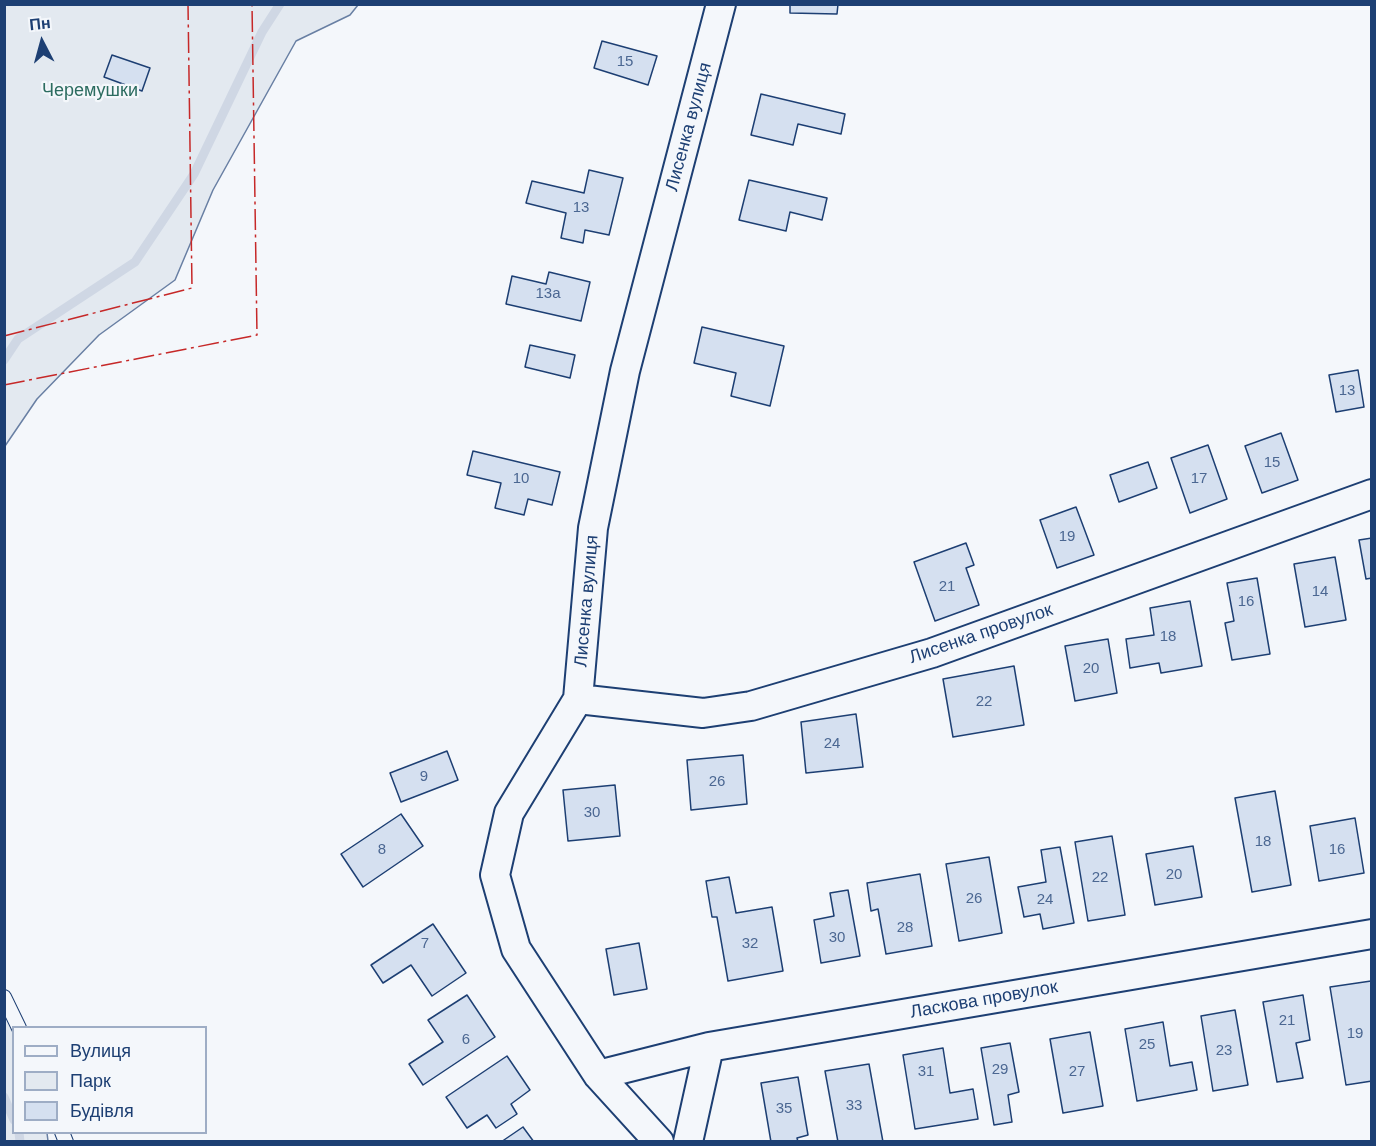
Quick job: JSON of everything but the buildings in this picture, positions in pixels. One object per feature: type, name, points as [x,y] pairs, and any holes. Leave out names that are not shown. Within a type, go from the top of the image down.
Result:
[{"type":"street","name":"Лисенка вулиця","points":[[659,1142],[598,1075],[516,949],[495,875],[509,813],[578,699],[593,528],[625,371],[721,4]]},
{"type":"street","name":"Лисенка провулок","points":[[578,699],[703,713],[752,706],[932,653],[1371,494]]},
{"type":"street","name":"Ласкова провулок","points":[[598,1075],[709,1047],[1371,934]]},
{"type":"street","points":[[688,1142],[709,1047]]},
{"type":"lane","points":[[4,997],[18,1026]]},
{"type":"green space","name":"Черемушки","points":[[5,5],[358,5],[350,15],[296,41],[213,190],[175,280],[99,335],[37,399],[5,446]]},
{"type":"green space","points":[[4,1001],[13,1026],[12,1134],[47,1134],[48,1141],[5,1141]]},
{"type":"waterway","points":[[4,360],[18,339],[135,262],[194,174],[262,32],[280,4]]},
{"type":"waterway","points":[[4,1097],[12,1115]]},
{"type":"waterway","points":[[19,1134],[20,1142]]},
{"type":"power","points":[[4,336],[192,288],[188,4]]},
{"type":"power","points":[[4,385],[257,335],[252,4]]}]
